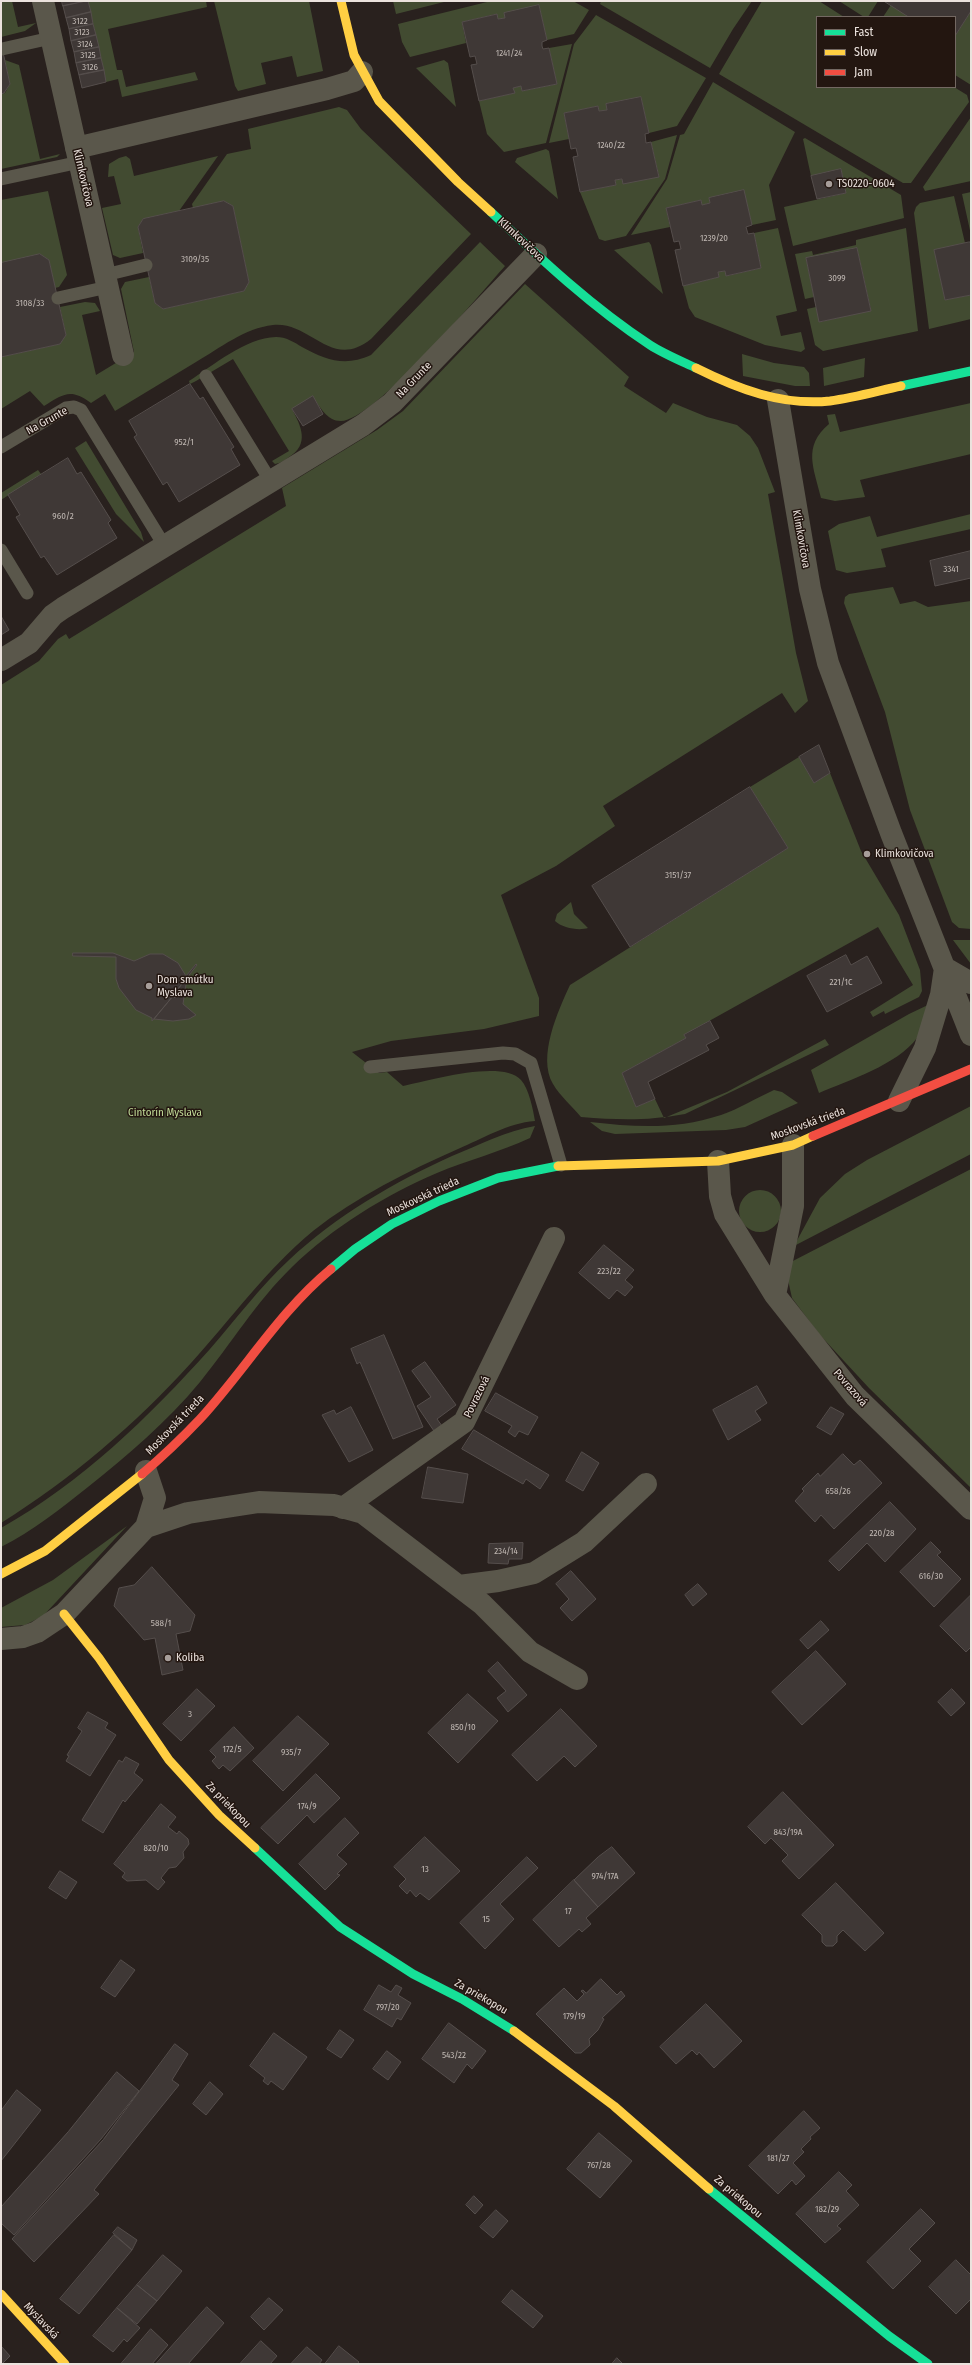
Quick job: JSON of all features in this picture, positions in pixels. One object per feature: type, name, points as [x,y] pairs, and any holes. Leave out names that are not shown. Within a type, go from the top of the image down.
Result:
[{"type":"street","name":"Klimkovičova","points":[[43,1],[123,355]]},
{"type":"street","name":"Klimkovičova","points":[[341,1],[351,43],[362,72],[380,101],[418,143],[536,254],[620,324],[651,346],[724,382],[778,400],[819,403],[971,371]]},
{"type":"street","points":[[78,155],[327,89],[354,81],[362,72]]},
{"type":"street","name":"Na Grunte","points":[[1,660],[29,643],[53,615],[63,608],[363,424],[392,403],[536,254]]},
{"type":"street","name":"Klimkovičova","points":[[778,400],[810,589],[828,663],[891,833],[971,1035]]},
{"type":"street","points":[[899,1101],[925,1048],[941,995],[945,968],[971,983]]},
{"type":"street","name":"Moskovská trieda","points":[[1,1574],[45,1551],[108,1503],[146,1471],[200,1419],[279,1320],[308,1289],[355,1249],[392,1224],[439,1201],[498,1178],[561,1165],[718,1161],[757,1154],[793,1145],[971,1069]]},
{"type":"street","points":[[774,1295],[793,1206],[793,1145]]},
{"type":"street","name":"Povrazová","points":[[718,1161],[720,1196],[725,1214],[774,1295],[855,1396],[971,1509]]},
{"type":"street","name":"Povrazová","points":[[343,1508],[464,1422],[554,1238]]},
{"type":"street","points":[[1,1639],[23,1637],[37,1632],[64,1614],[146,1527],[155,1498],[146,1471]]},
{"type":"street","points":[[459,1586],[498,1581],[534,1573],[584,1542],[646,1484]]},
{"type":"street","points":[[146,1527],[188,1513],[259,1502],[303,1503],[343,1508],[363,1513],[482,1604],[530,1652],[577,1680]]},
{"type":"street","name":"Za priekopou","points":[[64,1614],[99,1658],[169,1760],[219,1815],[340,1927],[413,1974],[462,1998],[515,2031],[614,2106],[717,2196],[889,2336],[928,2364]]},
{"type":"street","name":"Myslavská","points":[[1,2294],[65,2364]]},
{"type":"lane","points":[[2,49],[51,38]]},
{"type":"lane","points":[[1,180],[78,155]]},
{"type":"lane","points":[[58,298],[146,265]]},
{"type":"lane","points":[[206,376],[270,480]]},
{"type":"lane","name":"Na Grunte","points":[[1,447],[66,408],[74,407],[81,410],[164,545]]},
{"type":"lane","points":[[1,550],[27,593]]},
{"type":"lane","points":[[370,1067],[504,1053],[524,1057],[531,1063],[561,1165]]},
{"type":"green space","points":[[1,1],[12,1],[18,27],[36,23],[25,31],[1,37]]},
{"type":"green space","points":[[88,1],[206,1],[207,7],[108,29],[117,70],[122,70],[126,87],[195,72],[198,80],[122,97],[118,79],[106,82]]},
{"type":"green space","points":[[214,1],[309,1],[323,71],[297,77],[292,56],[261,63],[266,84],[238,91],[235,86]]},
{"type":"green space","points":[[393,1],[448,1],[396,14]]},
{"type":"green space","points":[[491,1],[573,1],[589,10],[574,34],[547,40],[539,5],[505,13],[505,18],[498,19],[496,14],[462,22],[466,43],[410,57],[402,42],[398,24]]},
{"type":"green space","points":[[601,1],[752,1],[733,29],[710,68],[600,4]]},
{"type":"green space","points":[[762,1],[819,1],[842,16],[816,16],[816,88],[956,88],[967,95],[969,102],[911,183],[903,183],[719,74]]},
{"type":"green space","points":[[839,1],[878,1],[869,16],[862,16]]},
{"type":"green space","points":[[891,5],[908,16],[884,16]]},
{"type":"green space","points":[[971,11],[971,85],[956,76],[956,34]]},
{"type":"green space","points":[[596,15],[706,78],[677,126],[649,133],[641,97],[606,104],[607,110],[599,111],[598,106],[564,113],[569,139],[549,143],[574,44]]},
{"type":"green space","points":[[572,44],[546,143],[504,152],[487,134],[479,101],[514,93],[513,88],[521,86],[522,91],[557,84],[549,48]]},
{"type":"green space","points":[[5,60],[19,65],[40,159],[60,154],[57,157],[1,169],[1,94],[5,93],[10,84]]},
{"type":"green space","points":[[444,60],[448,63],[456,107],[416,68]]},
{"type":"green space","points":[[713,82],[795,132],[769,185],[776,220],[752,225],[743,190],[709,198],[710,203],[702,205],[701,200],[666,208],[670,227],[631,235],[667,179],[680,135],[684,134]]},
{"type":"green space","points":[[339,107],[347,110],[361,129],[471,234],[371,339],[357,347],[344,350],[332,348],[299,330],[286,326],[273,325],[253,330],[233,339],[115,411],[105,394],[91,403],[78,395],[67,394],[44,406],[30,391],[1,409],[1,357],[60,344],[66,335],[60,307],[85,302],[95,303],[100,311],[82,315],[96,375],[134,352],[121,289],[125,282],[149,277],[155,303],[163,309],[244,291],[249,282],[233,206],[224,201],[193,208],[192,204],[227,154],[251,149],[248,129]]},
{"type":"green space","points":[[971,117],[971,181],[925,191],[923,187]]},
{"type":"green space","points":[[677,135],[665,179],[626,236],[605,241],[599,239],[580,192],[616,185],[615,180],[659,176],[651,142]]},
{"type":"green space","points":[[805,138],[901,195],[904,218],[793,246],[784,207],[846,193],[841,169],[811,176],[803,139]]},
{"type":"green space","points":[[546,149],[549,151],[558,199],[515,162],[517,158]]},
{"type":"green space","points":[[126,156],[130,159],[134,176],[218,156],[179,211],[143,219],[138,227],[143,253],[120,258],[113,255],[102,208],[121,204],[114,176],[108,177],[109,164]]},
{"type":"green space","points":[[48,191],[67,275],[59,287],[55,288],[49,260],[40,254],[1,263],[1,200]]},
{"type":"green space","points":[[971,192],[971,235],[962,194]]},
{"type":"green space","points":[[954,196],[965,243],[935,250],[945,300],[971,295],[971,319],[929,329],[914,213],[916,207],[920,203]]},
{"type":"green space","points":[[778,228],[797,311],[776,316],[781,336],[801,332],[805,349],[801,352],[765,345],[695,317],[689,308],[683,286],[719,277],[718,272],[725,271],[727,276],[761,268],[754,233]]},
{"type":"green space","points":[[906,228],[918,331],[823,351],[815,345],[807,309],[816,307],[820,322],[871,310],[857,248],[806,258],[814,297],[805,299],[795,254],[812,251],[813,255],[856,245],[856,240]]},
{"type":"green space","points":[[480,242],[505,266],[451,327],[401,379],[377,401],[356,415],[341,421],[332,419],[324,413],[313,397],[292,409],[301,428],[302,441],[296,452],[281,462],[275,464],[272,461],[289,451],[233,359],[190,384],[189,381],[230,353],[253,342],[276,337],[287,339],[319,355],[336,360],[353,361],[371,355]]},
{"type":"green space","points":[[649,242],[651,245],[663,294],[614,250]]},
{"type":"green space","name":"Cintorín Myslava","points":[[525,284],[629,377],[624,386],[666,413],[673,403],[707,417],[737,425],[750,436],[758,448],[775,492],[768,494],[796,653],[808,701],[795,713],[782,693],[603,806],[615,826],[556,866],[501,895],[539,998],[539,1016],[484,1029],[391,1041],[352,1052],[379,1073],[387,1072],[403,1086],[446,1076],[482,1071],[498,1071],[512,1074],[524,1084],[532,1105],[535,1121],[525,1122],[505,1128],[420,1166],[365,1196],[313,1231],[280,1261],[191,1363],[148,1408],[101,1450],[77,1469],[27,1506],[1,1523],[1,685],[39,661],[58,639],[66,634],[69,639],[286,506],[282,488],[377,430],[403,411]]},
{"type":"green space","points":[[742,354],[774,363],[804,367],[809,373],[810,386],[795,386],[743,376]]},
{"type":"green space","points":[[865,358],[864,377],[824,386],[823,368]]},
{"type":"green space","points":[[971,403],[971,454],[860,480],[865,497],[835,501],[821,498],[812,458],[815,441],[829,424],[827,415],[835,414],[840,432]]},
{"type":"green space","points":[[86,441],[141,532],[144,542],[116,514],[75,448]]},
{"type":"green space","points":[[38,470],[41,474],[1,500],[1,493]]},
{"type":"green space","points":[[971,514],[971,529],[881,549],[886,567],[847,573],[836,570],[828,531],[839,524],[870,516],[877,537]]},
{"type":"green space","points":[[893,587],[900,604],[915,601],[928,607],[971,601],[971,929],[959,928],[952,922],[910,810],[885,712],[844,603],[845,597],[849,594]]},
{"type":"green space","points":[[799,757],[814,783],[830,773],[861,851],[899,915],[920,970],[922,991],[919,997],[885,1014],[884,1011],[873,1017],[870,1012],[913,985],[878,927],[684,1035],[686,1038],[622,1073],[636,1107],[655,1099],[664,1117],[645,1119],[608,1119],[581,1117],[553,1084],[549,1073],[547,1061],[548,1048],[555,1021],[570,985],[788,848],[750,787]]},
{"type":"green space","points":[[571,902],[574,914],[588,928],[571,928],[555,921],[557,914]]},
{"type":"green space","points":[[953,940],[971,940],[971,964]]},
{"type":"green space","points":[[930,1004],[923,1026],[917,1038],[908,1048],[872,1071],[819,1093],[811,1070],[909,1014]]},
{"type":"green space","points":[[825,1039],[829,1045],[685,1114],[667,1117],[727,1092]]},
{"type":"green space","points":[[774,1090],[782,1092],[798,1103],[745,1127],[726,1130],[615,1134],[602,1131],[590,1122],[640,1126],[688,1123],[728,1113]]},
{"type":"green space","points":[[971,1106],[971,1154],[794,1246],[820,1198],[845,1174],[867,1160]]},
{"type":"green space","points":[[535,1126],[530,1138],[507,1148],[449,1168],[398,1191],[360,1214],[324,1239],[279,1280],[255,1309],[200,1382],[147,1438],[118,1463],[46,1519],[13,1541],[1,1547],[1,1528],[59,1491],[86,1470],[138,1424],[210,1349],[278,1270],[326,1229],[366,1201],[430,1166],[514,1131]]},
{"type":"green space","points":[[971,1169],[971,1488],[869,1388],[819,1334],[792,1298],[788,1280],[789,1263]]},
{"type":"green space","points":[[756,1190],[764,1190],[772,1193],[778,1199],[781,1211],[778,1223],[772,1229],[764,1232],[756,1232],[748,1229],[742,1223],[739,1215],[739,1207],[742,1199],[748,1193]]},
{"type":"green space","points":[[127,1526],[43,1616],[25,1625],[1,1627],[1,1608],[53,1580]]},
{"type":"building","points":[[62,1],[86,1],[63,6]]},
{"type":"building","points":[[88,1],[91,12],[66,18],[63,6]]},
{"type":"building","points":[[884,1],[971,1],[971,11],[956,34],[956,16],[907,16]]},
{"type":"building","points":[[539,5],[547,40],[542,42],[542,46],[543,49],[549,48],[557,84],[522,91],[521,86],[513,88],[515,93],[479,101],[471,65],[477,64],[475,56],[470,57],[462,22],[497,14],[498,19],[505,18],[504,13]]},
{"type":"building","points":[[91,12],[93,24],[69,29],[66,18]]},
{"type":"building","points":[[93,24],[96,35],[71,41],[69,29]]},
{"type":"building","points":[[96,35],[99,47],[74,52],[71,41]]},
{"type":"building","points":[[1,43],[10,84],[4,93],[1,94]]},
{"type":"building","points":[[99,47],[101,58],[76,63],[74,52]]},
{"type":"building","points":[[101,58],[104,70],[79,75],[76,63]]},
{"type":"building","points":[[104,70],[106,82],[82,88],[79,75]]},
{"type":"building","points":[[641,97],[649,133],[645,134],[646,143],[651,142],[659,177],[623,184],[622,179],[615,180],[616,185],[580,192],[573,157],[578,156],[576,148],[571,149],[564,113],[598,106],[599,111],[607,110],[606,104]]},
{"type":"building","name":"TS0220-0604","points":[[841,169],[846,193],[817,199],[811,176]]},
{"type":"building","points":[[744,190],[752,225],[746,227],[748,234],[754,233],[761,268],[726,276],[725,271],[718,272],[719,277],[683,286],[675,250],[681,249],[679,241],[674,242],[666,208],[701,200],[702,205],[710,203],[709,198]]},
{"type":"building","points":[[224,201],[233,206],[249,282],[244,291],[163,309],[155,303],[138,227],[143,219]]},
{"type":"building","points":[[971,242],[971,295],[945,300],[934,250]]},
{"type":"building","points":[[857,248],[871,311],[819,322],[806,258]]},
{"type":"building","points":[[40,254],[49,260],[66,335],[60,344],[1,357],[1,263]]},
{"type":"building","points":[[190,384],[200,399],[203,397],[234,447],[231,449],[240,465],[179,502],[167,482],[163,485],[134,437],[137,435],[129,421]]},
{"type":"building","points":[[313,396],[323,414],[303,426],[292,409]]},
{"type":"building","points":[[68,458],[77,474],[81,472],[111,520],[108,523],[117,538],[57,575],[44,556],[41,558],[16,517],[20,515],[8,495]]},
{"type":"building","points":[[971,551],[971,578],[935,586],[930,561]]},
{"type":"building","points":[[1,616],[9,630],[1,635]]},
{"type":"building","points":[[819,745],[830,773],[814,783],[799,757]]},
{"type":"building","points":[[750,787],[788,848],[630,947],[592,886]]},
{"type":"building","name":"Dom smútku Myslava","points":[[73,953],[113,953],[134,961],[150,954],[163,954],[178,963],[186,976],[196,964],[197,965],[175,993],[177,996],[175,998],[173,996],[152,1021],[152,1018],[136,1010],[119,988],[116,979],[116,957],[73,956]]},
{"type":"building","points":[[846,955],[851,965],[867,956],[882,983],[827,1012],[807,976]]},
{"type":"building","points":[[187,978],[183,1004],[196,1015],[189,1019],[173,1021],[154,1019],[173,996],[175,998],[177,996],[175,993]]},
{"type":"building","points":[[710,1021],[719,1038],[706,1045],[709,1050],[648,1082],[655,1099],[636,1107],[622,1073],[686,1038],[684,1035]]},
{"type":"building","points":[[604,1245],[634,1270],[625,1280],[633,1287],[625,1296],[617,1290],[609,1299],[579,1273]]},
{"type":"building","points":[[384,1335],[423,1427],[393,1439],[360,1362],[357,1364],[351,1349]]},
{"type":"building","points":[[425,1362],[456,1405],[437,1419],[442,1426],[434,1431],[417,1406],[431,1397],[412,1371]]},
{"type":"building","points":[[757,1386],[767,1403],[755,1411],[761,1420],[728,1440],[713,1410]]},
{"type":"building","points":[[496,1393],[538,1417],[528,1435],[519,1431],[515,1437],[508,1432],[512,1426],[485,1411]]},
{"type":"building","points":[[351,1407],[373,1450],[349,1462],[322,1415],[334,1410],[336,1414]]},
{"type":"building","points":[[831,1407],[844,1414],[831,1435],[817,1427]]},
{"type":"building","points":[[474,1430],[549,1475],[540,1489],[526,1479],[523,1484],[462,1449]]},
{"type":"building","points":[[582,1452],[599,1463],[583,1491],[566,1481]]},
{"type":"building","points":[[843,1454],[854,1465],[860,1460],[882,1483],[834,1529],[821,1515],[815,1522],[795,1501],[804,1491],[802,1489],[818,1473],[820,1476]]},
{"type":"building","points":[[428,1467],[468,1474],[463,1503],[422,1498]]},
{"type":"building","points":[[890,1502],[916,1529],[885,1562],[867,1543],[839,1571],[829,1561]]},
{"type":"building","points":[[931,1542],[941,1552],[937,1555],[961,1579],[934,1607],[900,1572]]},
{"type":"building","points":[[523,1543],[522,1559],[509,1559],[508,1564],[488,1563],[489,1544]]},
{"type":"building","points":[[152,1567],[195,1615],[190,1631],[176,1634],[183,1670],[162,1675],[155,1638],[144,1640],[114,1606],[119,1588],[134,1585]]},
{"type":"building","points":[[571,1571],[596,1599],[572,1621],[560,1608],[569,1599],[556,1584]]},
{"type":"building","points":[[698,1584],[707,1594],[693,1606],[685,1595]]},
{"type":"building","points":[[971,1595],[971,1647],[966,1652],[940,1626]]},
{"type":"building","points":[[821,1621],[829,1630],[808,1649],[800,1640]]},
{"type":"building","points":[[816,1651],[846,1684],[802,1725],[772,1692]]},
{"type":"building","points":[[498,1662],[527,1695],[508,1712],[497,1698],[506,1691],[488,1671]]},
{"type":"building","points":[[197,1689],[215,1706],[181,1741],[163,1724]]},
{"type":"building","points":[[952,1689],[965,1703],[951,1716],[938,1702]]},
{"type":"building","points":[[468,1694],[498,1721],[458,1763],[428,1733]]},
{"type":"building","points":[[561,1709],[597,1746],[575,1767],[564,1756],[537,1781],[512,1755]]},
{"type":"building","points":[[88,1712],[108,1723],[105,1728],[116,1735],[90,1776],[66,1761],[69,1756],[67,1755],[82,1731],[78,1728]]},
{"type":"building","points":[[298,1716],[329,1744],[283,1791],[253,1761]]},
{"type":"building","points":[[234,1727],[254,1748],[230,1771],[223,1765],[219,1769],[212,1761],[216,1757],[210,1751]]},
{"type":"building","points":[[126,1757],[139,1764],[134,1773],[143,1780],[125,1802],[123,1800],[103,1833],[82,1820],[119,1760],[122,1762]]},
{"type":"building","points":[[316,1774],[340,1798],[314,1823],[307,1815],[278,1844],[261,1828]]},
{"type":"building","points":[[783,1792],[834,1845],[799,1879],[782,1861],[788,1855],[771,1838],[765,1844],[748,1827]]},
{"type":"building","points":[[161,1804],[176,1817],[168,1827],[177,1834],[179,1831],[188,1839],[189,1844],[183,1852],[184,1858],[176,1867],[169,1868],[161,1878],[165,1882],[158,1890],[146,1880],[127,1881],[122,1877],[125,1873],[114,1864]]},
{"type":"building","points":[[345,1818],[359,1833],[337,1855],[347,1864],[337,1874],[340,1875],[325,1890],[299,1864]]},
{"type":"building","points":[[425,1837],[460,1871],[429,1900],[420,1893],[416,1897],[410,1890],[407,1894],[399,1886],[406,1879],[394,1867]]},
{"type":"building","points":[[612,1847],[635,1873],[598,1907],[574,1880],[598,1857]]},
{"type":"building","points":[[527,1857],[538,1868],[500,1904],[514,1919],[485,1949],[460,1923]]},
{"type":"building","points":[[60,1871],[77,1882],[66,1899],[49,1888]]},
{"type":"building","points":[[574,1880],[598,1907],[586,1918],[591,1924],[582,1932],[579,1929],[559,1947],[533,1920]]},
{"type":"building","points":[[836,1883],[884,1933],[865,1951],[843,1930],[837,1936],[837,1942],[833,1946],[826,1946],[822,1942],[822,1935],[802,1915]]},
{"type":"building","points":[[121,1960],[135,1970],[115,1997],[101,1988]]},
{"type":"building","points":[[601,1979],[617,1995],[621,1991],[625,1996],[602,2018],[604,2019],[598,2030],[589,2039],[590,2045],[581,2053],[575,2053],[536,2014],[564,1988],[577,2001],[584,1994],[581,1991],[583,1990],[586,1993]]},
{"type":"building","points":[[379,1985],[391,1992],[396,1985],[402,1988],[398,1995],[411,2003],[401,2020],[397,2018],[392,2027],[364,2010]]},
{"type":"building","points":[[706,2004],[742,2041],[714,2068],[699,2052],[697,2055],[692,2050],[676,2064],[660,2047]]},
{"type":"building","points":[[449,2023],[486,2051],[472,2069],[467,2064],[454,2083],[422,2059]]},
{"type":"building","points":[[340,2030],[354,2040],[341,2058],[327,2049]]},
{"type":"building","points":[[274,2033],[307,2057],[283,2090],[271,2081],[268,2085],[263,2081],[265,2078],[250,2066]]},
{"type":"building","points":[[175,2044],[188,2054],[172,2080],[179,2085],[94,2190],[99,2194],[34,2262],[12,2239],[103,2140]]},
{"type":"building","points":[[387,2051],[401,2062],[388,2080],[373,2069]]},
{"type":"building","points":[[117,2072],[139,2091],[101,2139],[14,2235],[1,2223],[1,2207],[68,2132]]},
{"type":"building","points":[[210,2082],[223,2094],[206,2115],[193,2104]]},
{"type":"building","points":[[17,2090],[41,2110],[1,2161],[1,2111]]},
{"type":"building","points":[[804,2111],[820,2128],[810,2137],[811,2139],[801,2149],[804,2152],[793,2163],[805,2176],[796,2185],[792,2180],[778,2194],[749,2166]]},
{"type":"building","points":[[599,2133],[632,2161],[600,2198],[567,2169]]},
{"type":"building","points":[[839,2172],[852,2185],[846,2191],[859,2205],[837,2226],[841,2229],[825,2243],[796,2214]]},
{"type":"building","points":[[474,2196],[483,2205],[475,2214],[466,2205]]},
{"type":"building","points":[[921,2209],[935,2223],[909,2249],[921,2261],[893,2289],[867,2262]]},
{"type":"building","points":[[496,2210],[508,2221],[493,2238],[480,2227]]},
{"type":"building","points":[[118,2227],[137,2240],[132,2250],[113,2233]]},
{"type":"building","points":[[114,2235],[132,2250],[79,2314],[60,2299]]},
{"type":"building","points":[[163,2255],[182,2271],[157,2301],[137,2285]]},
{"type":"building","points":[[956,2260],[971,2275],[971,2299],[956,2314],[929,2287]]},
{"type":"building","points":[[137,2285],[157,2301],[137,2324],[117,2308]]},
{"type":"building","points":[[512,2290],[543,2316],[533,2328],[502,2302]]},
{"type":"building","points":[[269,2298],[283,2310],[264,2330],[251,2317]]},
{"type":"building","points":[[207,2307],[224,2323],[188,2364],[156,2364]]},
{"type":"building","points":[[117,2308],[140,2328],[127,2342],[124,2339],[113,2352],[93,2336]]},
{"type":"building","points":[[151,2329],[168,2345],[152,2364],[121,2364]]},
{"type":"building","points":[[261,2341],[277,2356],[270,2364],[240,2364]]},
{"type":"building","points":[[1,2346],[10,2356],[2,2364],[1,2364]]},
{"type":"building","points":[[339,2346],[359,2362],[357,2364],[325,2364]]},
{"type":"building","points":[[307,2347],[322,2360],[319,2364],[291,2364]]},
{"type":"building","points":[[617,2358],[623,2364],[612,2364]]},
{"type":"traffic: fast","points":[[491,212],[548,265],[608,315],[655,348],[696,368]]},
{"type":"traffic: fast","points":[[901,386],[971,371]]},
{"type":"traffic: fast","points":[[331,1269],[355,1249],[392,1224],[439,1201],[498,1178],[558,1166]]},
{"type":"traffic: fast","points":[[255,1848],[340,1927],[413,1974],[462,1999],[514,2031]]},
{"type":"traffic: fast","points":[[709,2189],[889,2336],[928,2364]]},
{"type":"traffic: slow","points":[[341,1],[354,55],[379,101],[458,182],[491,212]]},
{"type":"traffic: slow","points":[[696,368],[744,389],[795,401],[830,401],[901,386]]},
{"type":"traffic: slow","points":[[558,1166],[718,1161],[793,1145],[813,1136]]},
{"type":"traffic: slow","points":[[1,1574],[45,1551],[142,1474]]},
{"type":"traffic: slow","points":[[64,1614],[99,1658],[169,1760],[219,1815],[255,1848]]},
{"type":"traffic: slow","points":[[514,2031],[614,2106],[709,2189]]},
{"type":"traffic: slow","points":[[1,2294],[65,2364]]},
{"type":"traffic: jam","points":[[813,1136],[971,1069]]},
{"type":"traffic: jam","points":[[142,1474],[200,1419],[279,1322],[312,1286],[331,1269]]},
{"type":"place","name":"TS0220-0604","points":[[829,184]]},
{"type":"place","name":"Klimkovičova","points":[[867,854]]},
{"type":"place","name":"Dom smútku Myslava","points":[[149,986]]},
{"type":"place","name":"Koliba","points":[[168,1658]]}]
